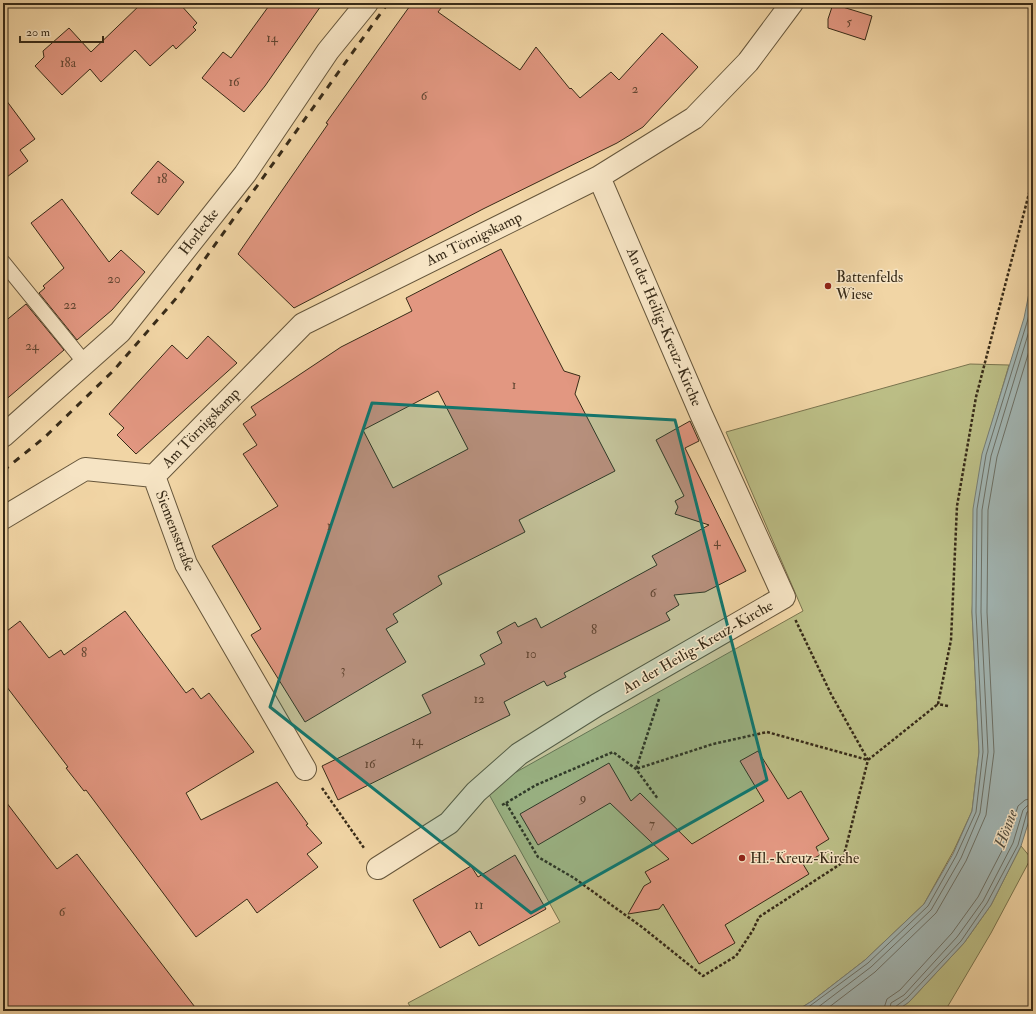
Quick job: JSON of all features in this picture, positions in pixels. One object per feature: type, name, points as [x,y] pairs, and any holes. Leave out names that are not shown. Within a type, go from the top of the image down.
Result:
[{"type":"street","name":"Horlecke","points":[[3,436],[120,332],[245,174],[328,52],[367,3]]},
{"type":"street","name":"Am Törnigskamp","points":[[154,476],[303,324],[599,177],[694,118],[748,62],[792,3]]},
{"type":"street","name":"An der Heilig-Kreuz-Kirche","points":[[378,868],[449,822],[476,792],[519,754],[597,705],[784,597],[701,414],[599,177]]},
{"type":"street","name":"Siemensstraße","points":[[3,518],[85,469],[154,476],[186,564],[305,769]]},
{"type":"lane","points":[[3,262],[85,363]]},
{"type":"path","points":[[506,803],[538,857],[574,878],[642,926],[702,976],[736,956],[753,930],[759,917],[842,863],[868,760],[938,704],[951,640],[957,506],[976,397],[1033,178]]},
{"type":"path","points":[[784,597],[831,694],[868,760]]},
{"type":"path","points":[[636,769],[660,697]]},
{"type":"path","points":[[938,704],[948,706]]},
{"type":"path","points":[[636,769],[713,744],[767,732],[868,760]]},
{"type":"path","points":[[499,806],[536,785],[613,752],[636,769],[658,799]]},
{"type":"path","points":[[305,769],[316,780],[378,868]]},
{"type":"highlighted area","points":[[372,403],[675,420],[767,780],[531,913],[270,707]]},
{"type":"green space","points":[[970,364],[1009,365],[982,457],[972,612],[979,752],[972,811],[954,850],[924,904],[865,960],[812,1001],[796,1011],[413,1011],[408,1003],[560,922],[486,789],[803,611],[726,432]]},
{"type":"green space","points":[[1021,846],[1031,858],[991,933],[945,1011],[896,1011],[909,1002],[964,943],[991,905]]},
{"type":"water","name":"Hönne","points":[[1033,273],[1033,808],[1021,846],[991,905],[964,943],[909,1002],[896,1011],[796,1011],[812,1001],[865,960],[924,904],[953,854],[972,811],[979,752],[972,612],[973,509],[982,454],[1024,318]]},
{"type":"building","points":[[142,3],[179,3],[197,23],[193,27],[196,30],[176,49],[173,45],[150,66],[135,50],[101,82],[90,69],[62,95],[35,66],[44,57],[43,51],[69,28],[91,52]]},
{"type":"building","points":[[271,3],[323,3],[265,86],[244,112],[202,78],[223,52],[231,58]]},
{"type":"building","points":[[412,3],[445,3],[438,12],[520,70],[536,47],[570,89],[571,88],[580,98],[611,72],[619,80],[662,33],[698,67],[643,127],[617,143],[483,209],[294,308],[238,254],[328,124],[326,123]]},
{"type":"building","points":[[833,4],[872,16],[865,40],[828,28],[828,19]]},
{"type":"building","points":[[3,96],[35,139],[20,150],[28,161],[3,180]]},
{"type":"building","points":[[158,161],[184,182],[158,215],[131,193]]},
{"type":"building","points":[[62,199],[109,262],[121,250],[145,272],[112,310],[77,340],[39,293],[45,288],[43,286],[64,268],[31,223]]},
{"type":"building","points":[[501,249],[564,371],[580,376],[575,394],[615,471],[519,520],[525,532],[438,576],[442,584],[393,614],[398,622],[386,629],[406,662],[305,722],[251,635],[261,629],[212,546],[278,506],[243,454],[257,445],[243,424],[256,415],[251,407],[341,347],[412,311],[406,298]],"holes":[[[438,391],[468,449],[393,488],[363,430]]]},
{"type":"building","points":[[26,304],[64,350],[3,402],[3,323]]},
{"type":"building","points":[[208,336],[237,363],[136,454],[117,435],[124,428],[109,414],[172,345],[187,359]]},
{"type":"building","points":[[690,421],[699,441],[685,448],[746,571],[705,592],[674,595],[679,605],[666,613],[670,620],[564,673],[566,677],[547,686],[544,681],[504,702],[510,715],[338,800],[322,766],[431,713],[422,695],[485,664],[480,655],[502,643],[497,632],[515,622],[518,627],[536,618],[541,628],[657,565],[652,556],[709,525],[675,514],[678,507],[675,501],[684,496],[656,440]]},
{"type":"building","points":[[125,611],[186,693],[193,688],[201,699],[209,693],[254,752],[186,793],[201,820],[277,782],[308,824],[306,825],[322,843],[307,854],[318,867],[257,913],[247,899],[196,937],[86,790],[84,791],[66,768],[68,767],[3,682],[3,634],[20,621],[49,658],[61,650],[64,655]]},
{"type":"building","name":"Hl.-Kreuz-Kirche","points":[[758,751],[788,799],[801,791],[829,839],[816,847],[820,855],[803,864],[809,874],[725,925],[735,943],[699,964],[663,904],[659,909],[628,914],[644,886],[651,882],[645,872],[669,859],[610,803],[538,845],[520,814],[609,763],[631,801],[640,793],[692,844],[764,801],[740,761]]},
{"type":"building","points":[[3,798],[57,869],[77,854],[198,1011],[3,1011]]},
{"type":"building","points":[[515,855],[546,909],[479,946],[470,931],[440,948],[413,900],[471,866],[478,877]]},
{"type":"railway","points":[[3,471],[45,437],[114,370],[179,295],[388,3]]},
{"type":"place","name":"Battenfelds Wiese","points":[[828,286]]},
{"type":"place","name":"Hl.-Kreuz-Kirche","points":[[742,858]]}]
